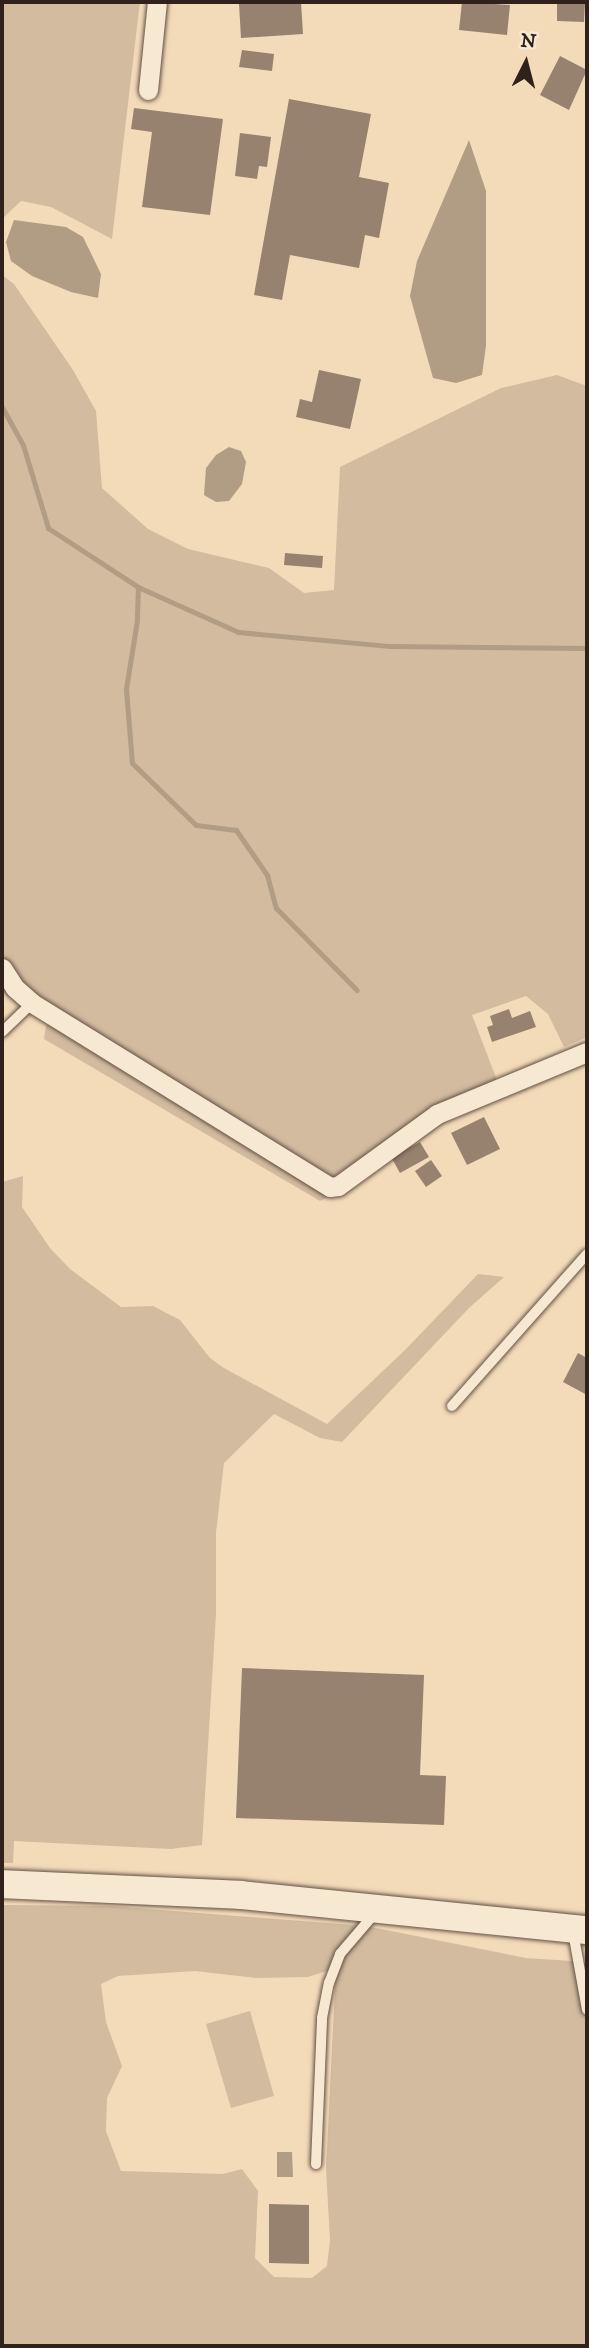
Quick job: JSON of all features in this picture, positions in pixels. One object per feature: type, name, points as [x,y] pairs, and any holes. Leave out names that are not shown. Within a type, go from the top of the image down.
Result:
[{"type":"street","points":[[148,90],[157,2]]},
{"type":"street","points":[[2,968],[8,991],[32,1003],[330,1186],[338,1186],[437,1114],[587,1052]]},
{"type":"street","points":[[2,1884],[241,1895],[380,1907],[580,1930]]},
{"type":"lane","points":[[2,1032],[32,1003]]},
{"type":"lane","points":[[452,1406],[587,1254]]},
{"type":"lane","points":[[316,2164],[322,2018],[329,1983],[340,1954],[380,1907]]},
{"type":"lane","points":[[580,1930],[587,2010]]},
{"type":"shaded area","points":[[2,2],[140,2],[112,239],[51,207],[21,201],[2,219]]},
{"type":"shaded area","points":[[469,140],[486,191],[486,346],[482,375],[456,383],[433,378],[410,296],[417,261]]},
{"type":"shaded area","points":[[14,220],[66,227],[83,237],[101,274],[98,298],[71,292],[32,276],[11,261],[6,242]]},
{"type":"shaded area","points":[[2,275],[14,284],[73,370],[96,411],[102,488],[148,529],[188,549],[269,568],[304,593],[334,590],[340,467],[501,388],[557,375],[587,386],[587,1037],[564,1047],[548,1014],[526,996],[472,1015],[497,1080],[335,1194],[320,1201],[44,1039],[46,1025],[51,1025],[2,992]]},
{"type":"shaded area","points":[[229,447],[241,451],[246,462],[242,484],[229,501],[216,502],[204,495],[206,468],[216,455]]},
{"type":"shaded area","points":[[23,1176],[22,1207],[50,1248],[70,1269],[121,1307],[153,1306],[180,1320],[210,1358],[224,1368],[327,1424],[405,1350],[478,1274],[504,1277],[469,1308],[342,1442],[320,1438],[274,1414],[224,1463],[216,1533],[216,1614],[202,1845],[171,1849],[14,1841],[13,1863],[2,1863],[2,1182]]},
{"type":"shaded area","points":[[2,1905],[110,1906],[366,1926],[526,1958],[587,1962],[587,2346],[2,2346]],"holes":[[[336,1968],[326,2169],[330,2240],[327,2266],[312,2278],[274,2277],[255,2258],[258,2191],[242,2169],[223,2174],[121,2171],[106,2131],[107,2098],[122,2066],[106,2022],[101,1984],[118,1976],[195,1971],[257,1978],[308,1977]]]},
{"type":"shaded area","points":[[250,2011],[274,2096],[231,2108],[206,2024]]},
{"type":"shaded area","points":[[277,2152],[292,2152],[293,2177],[277,2177]]},
{"type":"building","points":[[301,2],[303,34],[241,38],[239,4]]},
{"type":"building","points":[[462,2],[510,5],[507,35],[459,30]]},
{"type":"building","points":[[557,2],[585,2],[584,22],[557,21]]},
{"type":"building","points":[[242,50],[274,54],[272,71],[239,67]]},
{"type":"building","points":[[560,56],[587,70],[569,110],[540,95]]},
{"type":"building","points":[[289,99],[371,114],[359,177],[389,183],[379,238],[365,235],[359,268],[290,255],[282,300],[254,295]]},
{"type":"building","points":[[134,108],[223,119],[210,215],[142,207],[152,132],[131,129]]},
{"type":"building","points":[[240,133],[271,137],[267,167],[259,166],[257,179],[235,176]]},
{"type":"building","points":[[319,370],[361,379],[350,429],[296,417],[300,399],[312,402]]},
{"type":"building","points":[[285,553],[323,556],[322,568],[284,565]]},
{"type":"building","points":[[509,1009],[512,1018],[530,1011],[536,1027],[492,1042],[487,1027],[493,1025],[490,1016]]},
{"type":"building","points":[[484,1117],[500,1149],[467,1165],[451,1133]]},
{"type":"building","points":[[420,1142],[429,1157],[400,1173],[391,1157]]},
{"type":"building","points":[[431,1160],[442,1176],[426,1187],[415,1171]]},
{"type":"building","points":[[578,1353],[587,1358],[587,1395],[563,1382]]},
{"type":"building","points":[[242,1668],[424,1675],[420,1775],[446,1776],[444,1825],[236,1818]]},
{"type":"building","points":[[269,2204],[309,2205],[309,2264],[269,2263]]},
{"type":"waterway","points":[[2,407],[23,445],[48,528],[138,587],[238,632],[390,646],[587,648]]},
{"type":"waterway","points":[[138,587],[137,620],[126,689],[132,763],[196,825],[236,830],[267,875],[276,908],[357,990]]}]
